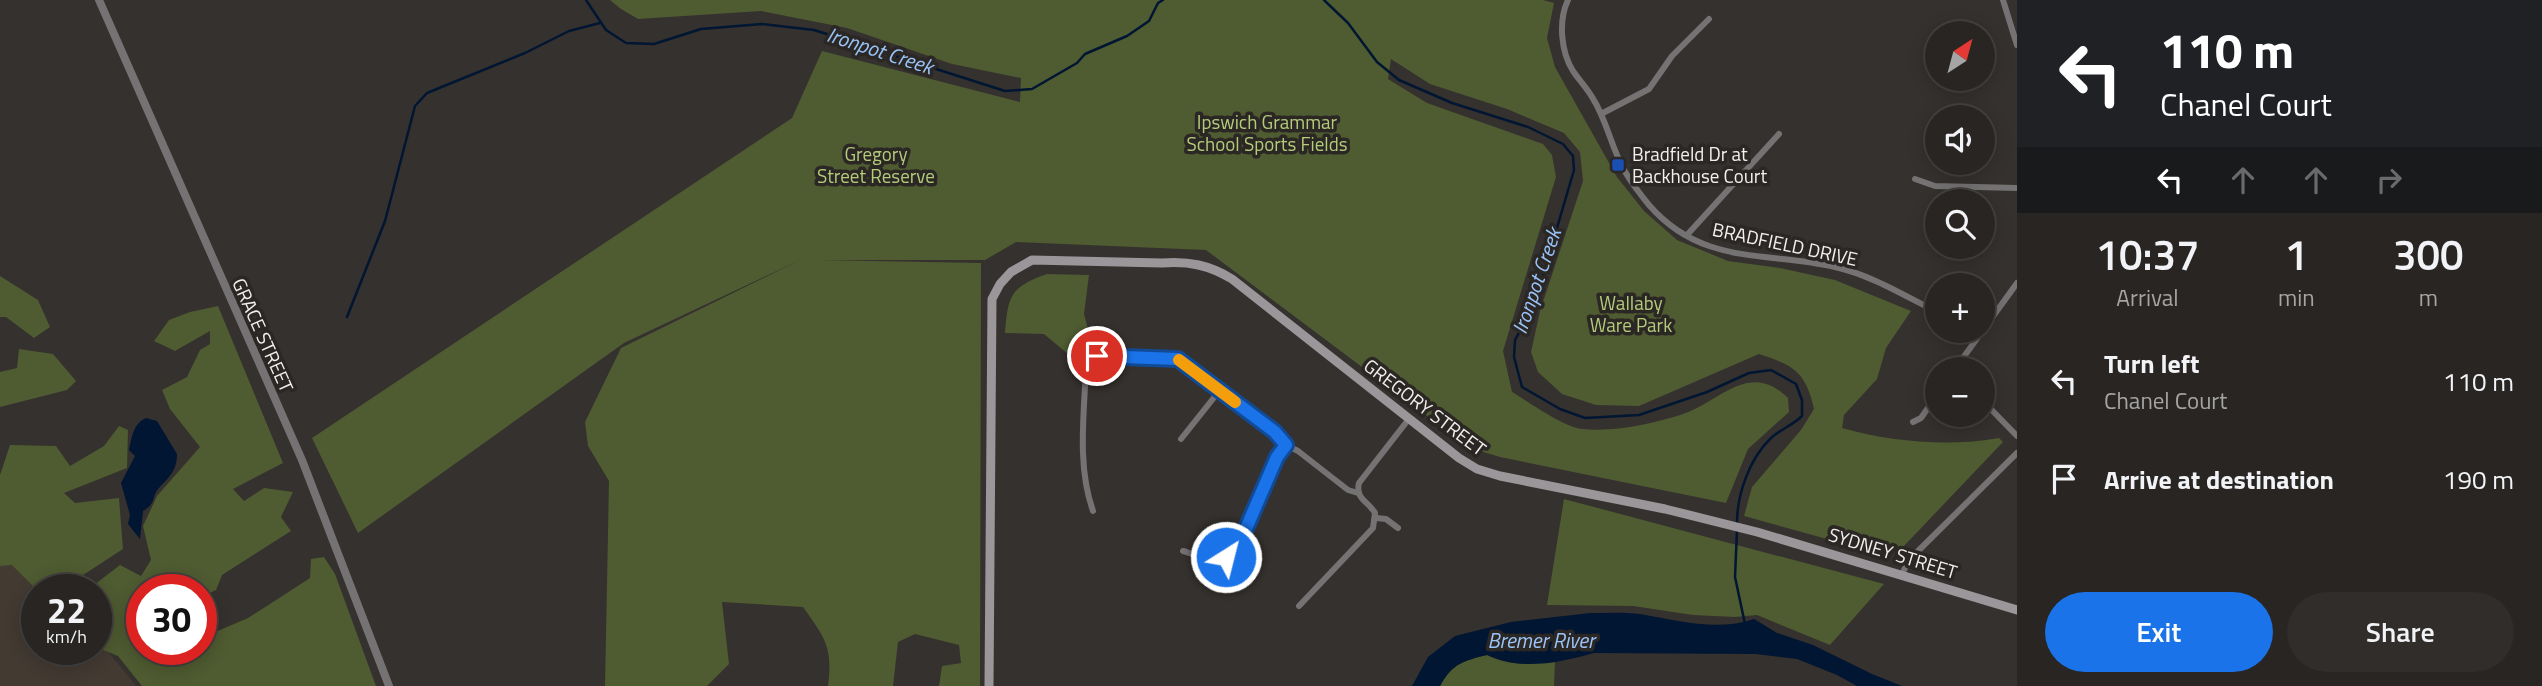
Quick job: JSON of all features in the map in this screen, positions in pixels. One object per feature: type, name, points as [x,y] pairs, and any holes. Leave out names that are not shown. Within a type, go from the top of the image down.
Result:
[{"type":"main road","name":"GREGORY STREET","points":[[989,686],[993,320],[1000,294],[1011,280],[1026,269],[1049,261],[1162,263],[1206,271],[1258,301],[1408,420],[1459,458],[1488,474],[1703,518],[1757,532]]},
{"type":"main road","name":"SYDNEY STREET","points":[[1757,532],[2017,610]]},
{"type":"street","name":"GRACE STREET","points":[[99,0],[302,460],[389,686]]},
{"type":"street","name":"BRADFIELD DRIVE","points":[[1568,0],[1562,35],[1565,54],[1572,70],[1601,114],[1624,170],[1649,205],[1672,226],[1715,249],[1752,257],[1837,267],[1877,282],[1925,306]]},
{"type":"street","points":[[2003,0],[2017,45]]},
{"type":"street","points":[[1601,114],[1645,92],[1672,56],[1709,19]]},
{"type":"street","points":[[1687,235],[1779,134]]},
{"type":"street","points":[[1915,179],[1935,186],[2017,188]]},
{"type":"street","points":[[1995,313],[2017,283]]},
{"type":"street","points":[[1093,511],[1086,492],[1083,442],[1086,368],[1090,360],[1097,356],[1173,358],[1187,365],[1275,432],[1286,445],[1298,451],[1348,490],[1358,492],[1373,509],[1376,518],[1373,528],[1299,606]]},
{"type":"street","points":[[1181,439],[1220,390]]},
{"type":"street","points":[[1913,422],[1925,412]]},
{"type":"street","points":[[1995,413],[2017,436]]},
{"type":"street","points":[[1358,492],[1359,483],[1408,420]]},
{"type":"street","points":[[1183,551],[1218,558],[1231,555],[1235,551],[1277,457],[1286,445]]},
{"type":"street","points":[[1902,575],[1909,560],[2017,453]]},
{"type":"street","points":[[1376,518],[1387,519],[1398,528]]},
{"type":"shaded area","points":[[0,516],[29,574],[21,574],[21,665],[112,665],[112,657],[136,686],[0,686]]},
{"type":"green space","points":[[610,0],[1543,0],[1554,3],[1547,38],[1555,67],[1617,177],[1644,211],[1677,240],[1728,261],[1780,268],[1835,280],[1911,311],[1886,348],[1877,379],[1844,415],[1842,428],[1920,442],[1999,438],[2003,442],[1904,546],[1893,552],[1881,554],[1744,516],[1752,487],[1801,430],[1814,409],[1802,378],[1789,366],[1759,354],[1639,406],[1596,405],[1562,394],[1538,372],[1531,352],[1540,311],[1583,181],[1580,152],[1564,133],[1507,109],[1430,84],[1391,59],[1388,79],[1427,103],[1543,144],[1552,155],[1556,177],[1503,351],[1512,392],[1575,428],[1595,430],[1633,426],[1683,414],[1748,383],[1774,387],[1788,398],[1789,412],[1748,449],[1726,503],[1500,457],[1470,448],[1206,250],[1016,242],[985,260],[820,260],[981,263],[980,686],[939,686],[942,666],[961,663],[959,645],[915,634],[898,642],[893,686],[828,686],[829,662],[826,644],[803,607],[722,602],[729,664],[707,686],[605,686],[609,481],[588,446],[585,422],[621,348],[800,260],[624,343],[358,533],[312,438],[792,118],[822,51],[1020,102],[1021,78],[952,64],[847,28],[761,11],[638,19]]},
{"type":"green space","points":[[1047,274],[1089,275],[1084,314],[1091,340],[1084,343],[1074,359],[1044,334],[1005,333],[1013,295],[1025,284]]},
{"type":"green space","points":[[0,276],[38,300],[50,327],[34,338],[6,317],[0,317]]},
{"type":"green space","points":[[218,306],[283,463],[233,489],[244,501],[264,488],[293,492],[281,517],[291,531],[222,575],[217,588],[217,574],[142,574],[151,560],[143,526],[157,496],[200,447],[170,409],[162,390],[187,377],[200,350],[210,344],[210,331],[175,351],[154,341],[169,320]]},
{"type":"green space","points":[[19,349],[53,354],[76,381],[67,390],[0,407],[0,372],[17,368]]},
{"type":"green space","points":[[119,426],[128,430],[127,468],[64,493],[75,503],[119,498],[123,549],[85,574],[21,574],[12,565],[0,566],[0,475],[10,445],[56,446],[70,466],[104,446]]},
{"type":"green space","points":[[1564,499],[1884,584],[1830,645],[1757,615],[1693,615],[1633,606],[1547,605]]},
{"type":"green space","points":[[324,557],[335,574],[376,686],[142,686],[118,656],[112,654],[112,574],[108,574],[120,565],[137,574],[126,574],[126,665],[217,665],[217,631],[248,618],[310,578],[311,559]]},
{"type":"green space","points":[[1487,655],[1513,663],[1555,661],[1554,686],[1440,686],[1449,672],[1459,664]]},
{"type":"water","points":[[146,418],[157,421],[177,454],[172,473],[157,491],[152,503],[143,511],[140,539],[128,524],[130,515],[121,483],[135,456],[129,450],[134,431]]},
{"type":"water","name":"Bremer River","points":[[1590,613],[1634,613],[1711,625],[1754,619],[1777,633],[1813,645],[1902,686],[1857,686],[1797,659],[1756,654],[1594,653],[1540,664],[1513,663],[1487,655],[1459,664],[1449,672],[1440,686],[1412,686],[1428,657],[1455,636],[1511,622]]},
{"type":"waterway","name":"Ironpot Creek","points":[[586,0],[606,30],[626,43],[654,44],[701,29],[762,24],[814,30],[1005,91],[1032,89],[1077,63],[1085,54],[1127,36],[1149,21],[1158,3],[1163,0]]},
{"type":"waterway","name":"Ironpot Creek","points":[[1324,0],[1348,23],[1377,62],[1399,80],[1452,103],[1528,127],[1563,144],[1573,156],[1574,170],[1539,289],[1531,311],[1515,340],[1514,357],[1522,387],[1560,409],[1585,418],[1639,415],[1707,392],[1749,373],[1771,370],[1796,384],[1802,400],[1802,416],[1771,438],[1756,456],[1742,489],[1737,523]]},
{"type":"waterway","points":[[347,317],[385,221],[415,106],[427,93],[525,53],[569,31],[600,23]]},
{"type":"waterway","name":"Ironpot Creek","points":[[1737,530],[1735,577],[1745,624]]},
{"type":"slow traffic","points":[[1179,360],[1235,402]]},
{"type":"place","name":"Bradfield Dr at Backhouse Court","points":[[1618,165]]},
{"type":"route","points":[[1097,356],[1178,359],[1275,432],[1286,445],[1277,457],[1238,547],[1226,557]]},
{"type":"park label","name":"Ipswich Grammar School Sports Fields","points":[[1267,133]]},
{"type":"park label","name":"Gregory Street Reserve","points":[[876,165]]},
{"type":"park label","name":"Wallaby Ware Park","points":[[1631,314]]}]
